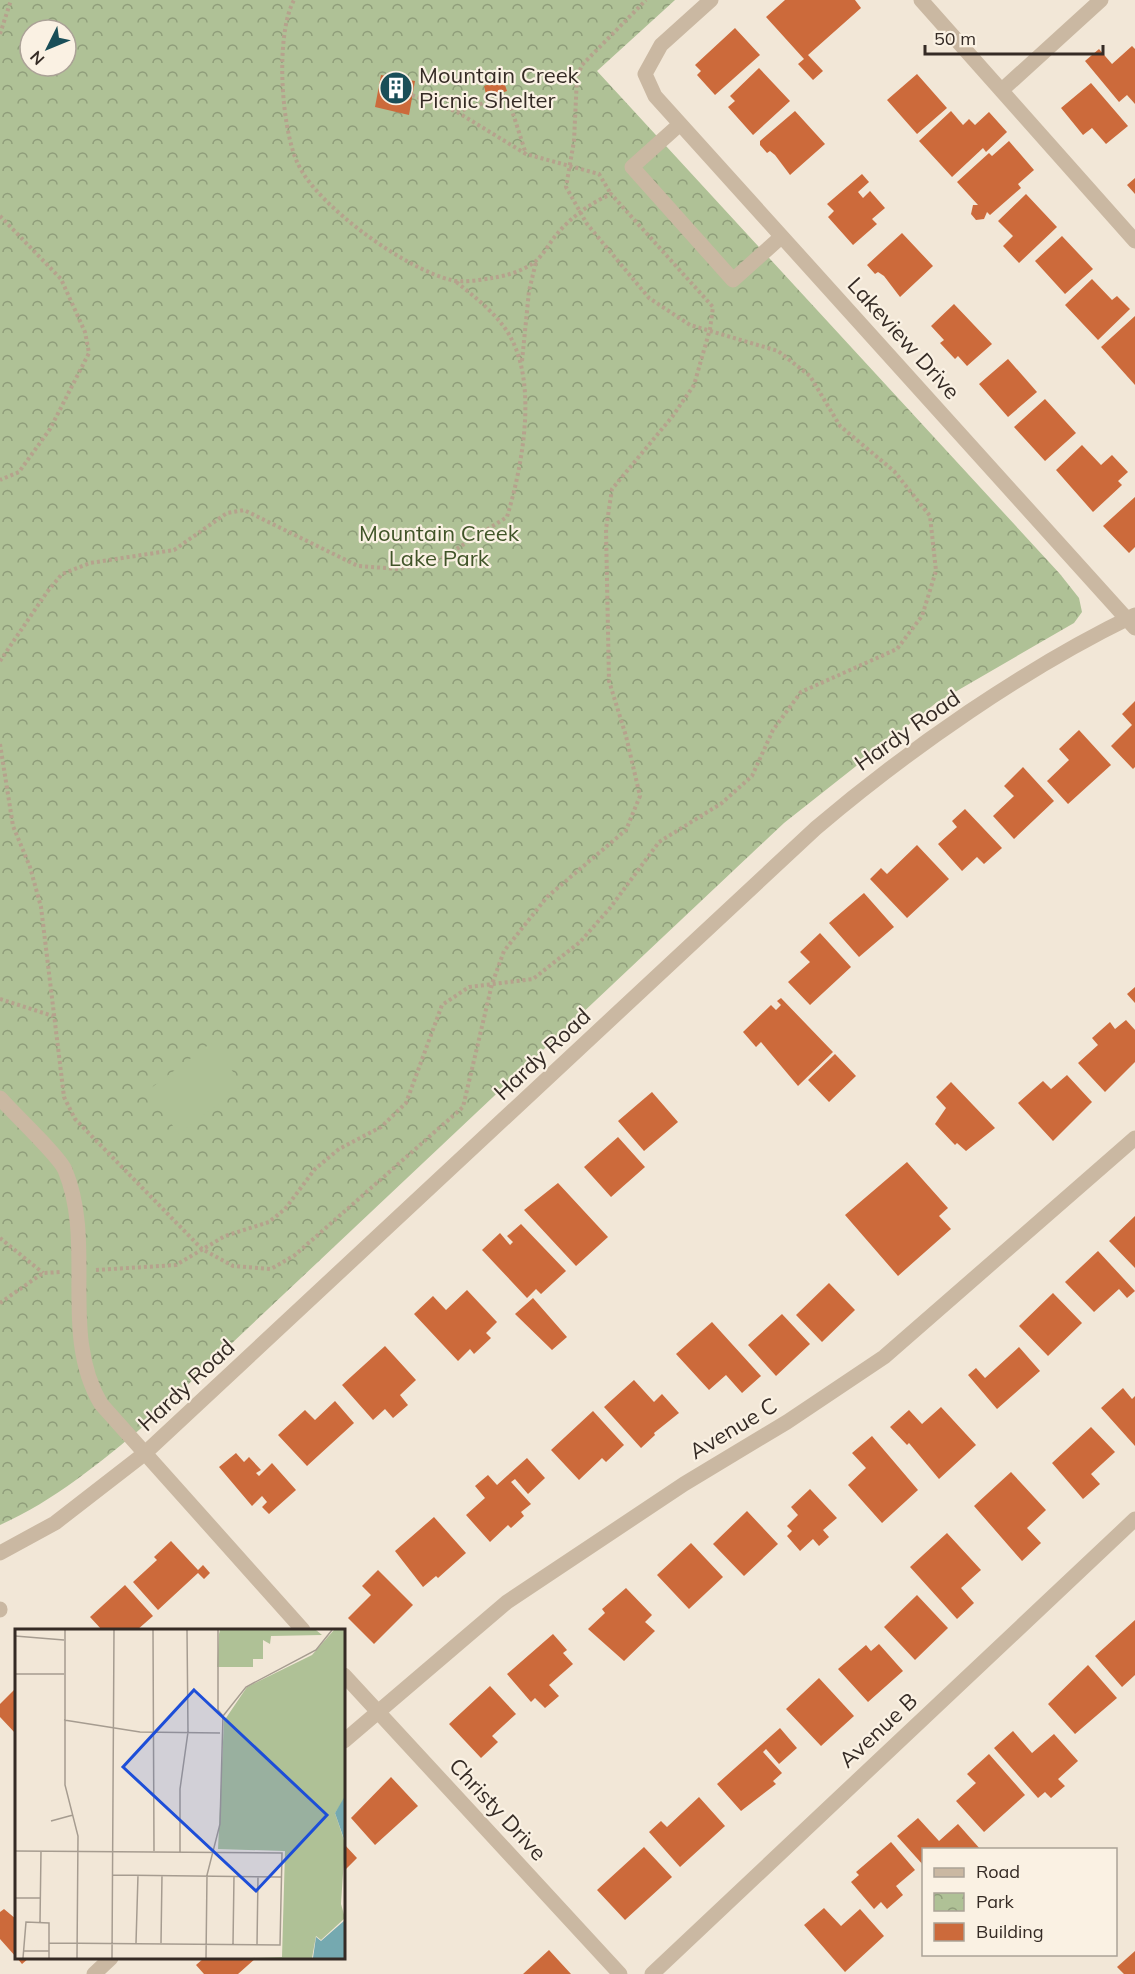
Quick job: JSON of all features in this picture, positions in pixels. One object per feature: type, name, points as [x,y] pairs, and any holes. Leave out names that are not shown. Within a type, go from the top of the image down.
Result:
[{"type":"street","name":"Lakeview Drive","points":[[711,0],[661,45],[645,75],[655,96],[1132,620]]},
{"type":"street","points":[[921,0],[1135,241]]},
{"type":"street","points":[[1002,90],[1101,0]]},
{"type":"street","points":[[680,124],[632,167],[733,280],[782,237]]},
{"type":"street","name":"Hardy Road","points":[[0,1553],[55,1524],[144,1454],[816,828],[868,784],[1003,689],[1132,620]]},
{"type":"street","points":[[0,1098],[64,1167],[78,1211],[82,1353],[88,1383],[100,1404],[302,1629]]},
{"type":"street","name":"Avenue C","points":[[345,1740],[376,1711],[507,1602],[684,1484],[787,1422],[884,1357],[1135,1138]]},
{"type":"street","name":"Avenue B","points":[[652,1974],[1135,1519]]},
{"type":"street","name":"Christy Drive","points":[[345,1676],[620,1974]]},
{"type":"street","points":[[93,1974],[110,1959]]},
{"type":"path","points":[[0,34],[10,0]]},
{"type":"path","points":[[294,0],[281,48],[287,130],[298,166],[331,206],[363,234],[405,259],[454,281],[495,318],[512,339],[522,365]]},
{"type":"path","points":[[0,1303],[43,1273],[176,1265],[225,1236],[269,1222],[285,1209],[315,1169],[339,1149],[381,1127],[406,1103],[442,1005],[469,987],[533,979],[580,942],[610,908],[658,842],[722,803],[752,776],[773,730],[801,692],[897,649],[922,616],[936,571],[930,516],[894,471],[840,426],[810,376],[778,351],[710,329],[690,325],[649,298],[587,224],[566,187],[574,141],[577,76],[582,65],[643,1]]},
{"type":"path","points":[[0,744],[13,826],[30,867],[41,907],[64,1097],[75,1119],[202,1250],[233,1266],[271,1269],[295,1256],[464,1107],[492,984],[504,951],[547,897],[626,830],[640,796],[626,736],[609,681],[606,529],[612,489],[672,417],[694,385],[710,329],[713,307],[611,194],[599,174],[526,154],[457,112],[412,95]]},
{"type":"path","points":[[457,112],[507,95],[526,154]]},
{"type":"path","points":[[0,661],[1,656],[62,574],[90,562],[174,549],[227,513],[244,510],[358,566],[399,569],[439,560],[507,517],[522,451],[525,408],[522,365],[529,291],[536,261],[558,232],[580,213],[611,194]]},
{"type":"path","points":[[0,216],[61,279],[85,332],[89,353],[50,429],[19,472],[0,480]]},
{"type":"path","points":[[454,281],[492,278],[515,272],[536,261]]},
{"type":"path","points":[[0,999],[53,1016]]},
{"type":"path","points":[[0,1238],[43,1273]]},
{"type":"green space","name":"Mountain Creek Lake Park","points":[[0,0],[675,0],[597,71],[1060,574],[1079,598],[1082,612],[1074,623],[936,703],[784,823],[146,1424],[58,1493],[0,1525]]},
{"type":"green space","points":[[211,1043],[243,1085],[179,1134],[147,1091]]},
{"type":"building","points":[[785,0],[855,0],[861,8],[808,55],[823,71],[813,80],[798,64],[804,59],[766,17]]},
{"type":"building","points":[[735,28],[760,55],[715,95],[697,75],[701,71],[695,65]]},
{"type":"building","points":[[1132,46],[1135,49],[1135,104],[1127,95],[1119,102],[1085,61],[1099,49],[1112,64]]},
{"type":"building","points":[[759,68],[790,101],[753,135],[728,107],[735,101],[730,96]]},
{"type":"building","points":[[917,74],[947,108],[917,134],[887,100]]},
{"type":"building","name":"Mountain Creek Picnic Shelter","points":[[381,75],[415,81],[409,115],[375,107]]},
{"type":"building","points":[[503,79],[507,91],[487,98],[484,86]]},
{"type":"building","points":[[1091,83],[1128,126],[1106,144],[1092,128],[1083,135],[1061,108]]},
{"type":"building","points":[[795,111],[825,144],[790,175],[775,155],[770,151],[767,153],[760,145],[760,141]]},
{"type":"building","points":[[951,111],[963,125],[969,119],[975,125],[989,112],[1007,132],[986,152],[983,148],[952,177],[919,141]]},
{"type":"building","points":[[1009,141],[1034,170],[1018,184],[1021,188],[990,215],[987,212],[984,219],[976,220],[971,214],[973,205],[978,205],[957,182],[989,153],[992,156]]},
{"type":"building","points":[[862,174],[869,182],[858,192],[863,198],[870,191],[885,208],[872,219],[877,224],[853,245],[828,217],[834,211],[827,204]]},
{"type":"building","points":[[1135,178],[1135,194],[1127,185]]},
{"type":"building","points":[[1026,194],[1057,227],[1019,263],[1003,246],[1013,236],[998,221]]},
{"type":"building","points":[[902,233],[933,266],[900,297],[884,276],[878,272],[875,274],[867,265]]},
{"type":"building","points":[[1062,236],[1093,269],[1065,294],[1035,261]]},
{"type":"building","points":[[1092,279],[1112,300],[1117,296],[1130,309],[1098,340],[1065,305]]},
{"type":"building","points":[[954,304],[992,344],[967,366],[958,356],[955,359],[940,343],[944,340],[931,326]]},
{"type":"building","points":[[1135,316],[1135,385],[1101,347]]},
{"type":"building","points":[[1008,359],[1037,392],[1008,417],[979,384]]},
{"type":"building","points":[[1045,399],[1076,433],[1045,461],[1014,427]]},
{"type":"building","points":[[1082,445],[1101,465],[1112,455],[1128,472],[1118,481],[1122,485],[1093,512],[1056,470]]},
{"type":"building","points":[[1135,497],[1135,547],[1129,553],[1103,526]]},
{"type":"building","points":[[1135,701],[1135,767],[1133,769],[1111,746],[1132,725],[1122,714]]},
{"type":"building","points":[[1079,730],[1111,765],[1068,804],[1047,781],[1069,760],[1059,749]]},
{"type":"building","points":[[1023,767],[1054,801],[1014,839],[993,816],[1014,796],[1004,786]]},
{"type":"building","points":[[965,809],[1002,848],[984,864],[977,857],[962,871],[938,844],[957,827],[952,821]]},
{"type":"building","points":[[917,845],[949,879],[907,918],[870,879],[881,868],[887,874]]},
{"type":"building","points":[[864,893],[894,927],[859,957],[829,923]]},
{"type":"building","points":[[820,933],[851,967],[810,1005],[788,982],[810,962],[800,952]]},
{"type":"building","points":[[1135,987],[1135,1003],[1127,994]]},
{"type":"building","points":[[781,998],[833,1052],[798,1086],[761,1042],[756,1047],[743,1032],[771,1005],[776,1010],[781,1005],[777,1001]]},
{"type":"building","points":[[1126,1020],[1135,1030],[1135,1062],[1105,1092],[1078,1063],[1098,1045],[1092,1038],[1110,1022],[1115,1029]]},
{"type":"building","points":[[835,1054],[856,1076],[829,1102],[808,1080]]},
{"type":"building","points":[[1067,1075],[1092,1102],[1053,1141],[1018,1103],[1043,1081],[1051,1089]]},
{"type":"building","points":[[951,1082],[995,1128],[966,1151],[957,1143],[955,1145],[935,1124],[946,1108],[936,1097]]},
{"type":"building","points":[[652,1092],[678,1122],[644,1151],[618,1121]]},
{"type":"building","points":[[618,1137],[645,1167],[611,1197],[584,1167]]},
{"type":"building","points":[[907,1162],[948,1208],[939,1216],[951,1229],[898,1276],[845,1215]]},
{"type":"building","points":[[558,1183],[608,1237],[576,1266],[524,1210]]},
{"type":"building","points":[[1135,1216],[1135,1268],[1109,1241]]},
{"type":"building","points":[[521,1224],[566,1271],[541,1294],[536,1289],[527,1298],[482,1250],[500,1233],[510,1245],[513,1242],[507,1236]]},
{"type":"building","points":[[1098,1251],[1135,1291],[1127,1298],[1119,1289],[1094,1312],[1065,1282]]},
{"type":"building","points":[[829,1283],[855,1310],[822,1342],[796,1315]]},
{"type":"building","points":[[467,1290],[497,1322],[486,1333],[491,1338],[474,1354],[470,1349],[458,1361],[414,1314],[433,1296],[446,1310]]},
{"type":"building","points":[[1053,1293],[1082,1323],[1048,1356],[1019,1326]]},
{"type":"building","points":[[533,1298],[567,1337],[552,1350],[515,1314]]},
{"type":"building","points":[[782,1314],[810,1344],[776,1376],[748,1345]]},
{"type":"building","points":[[712,1322],[761,1376],[742,1393],[726,1375],[709,1390],[676,1354]]},
{"type":"building","points":[[385,1346],[416,1380],[400,1395],[408,1405],[393,1418],[385,1409],[373,1420],[342,1385]]},
{"type":"building","points":[[1019,1347],[1040,1371],[997,1409],[968,1375],[976,1368],[985,1378]]},
{"type":"building","points":[[634,1380],[654,1402],[662,1394],[679,1413],[654,1433],[655,1435],[641,1448],[604,1407]]},
{"type":"building","points":[[1123,1388],[1132,1399],[1135,1396],[1135,1446],[1101,1408]]},
{"type":"building","points":[[335,1401],[354,1423],[307,1466],[278,1435],[305,1410],[315,1420]]},
{"type":"building","points":[[941,1407],[976,1445],[939,1479],[909,1443],[907,1445],[890,1427],[909,1410],[922,1424]]},
{"type":"building","points":[[593,1411],[624,1445],[606,1462],[602,1458],[579,1480],[551,1450]]},
{"type":"building","points":[[1091,1427],[1115,1452],[1091,1474],[1100,1484],[1083,1499],[1052,1463]]},
{"type":"building","points":[[872,1436],[918,1490],[882,1523],[848,1485],[866,1468],[852,1453]]},
{"type":"building","points":[[236,1453],[244,1462],[249,1457],[261,1470],[256,1473],[259,1476],[272,1463],[296,1490],[269,1514],[262,1507],[267,1502],[262,1496],[252,1506],[219,1467]]},
{"type":"building","points":[[527,1458],[545,1478],[528,1494],[515,1479],[511,1482],[531,1504],[521,1512],[524,1516],[511,1528],[508,1525],[490,1542],[466,1515],[485,1498],[475,1486],[488,1475],[497,1485]]},
{"type":"building","points":[[1011,1472],[1046,1510],[1027,1528],[1041,1543],[1022,1561],[974,1506]]},
{"type":"building","points":[[810,1489],[837,1518],[823,1530],[829,1537],[819,1546],[813,1539],[800,1551],[787,1536],[792,1531],[787,1526],[798,1515],[791,1507]]},
{"type":"building","points":[[747,1511],[778,1544],[744,1576],[713,1544]]},
{"type":"building","points":[[434,1517],[466,1553],[438,1578],[436,1576],[423,1587],[395,1551]]},
{"type":"building","points":[[947,1533],[981,1570],[961,1588],[974,1603],[957,1619],[910,1567]]},
{"type":"building","points":[[171,1541],[198,1570],[203,1565],[210,1573],[204,1579],[198,1573],[158,1610],[133,1582],[157,1560],[154,1557]]},
{"type":"building","points":[[691,1543],[723,1577],[689,1609],[657,1575]]},
{"type":"building","points":[[378,1570],[413,1605],[374,1644],[348,1618],[371,1595],[362,1586]]},
{"type":"building","points":[[125,1585],[153,1616],[138,1629],[101,1629],[90,1617]]},
{"type":"building","points":[[626,1588],[652,1615],[645,1622],[655,1631],[624,1661],[588,1629],[605,1613],[602,1609]]},
{"type":"building","points":[[917,1595],[948,1628],[915,1660],[884,1627]]},
{"type":"building","points":[[1135,1620],[1135,1675],[1122,1687],[1095,1656]]},
{"type":"building","points":[[553,1634],[567,1650],[563,1653],[573,1664],[549,1685],[559,1696],[545,1708],[535,1698],[531,1702],[507,1674]]},
{"type":"building","points":[[879,1644],[903,1671],[868,1702],[838,1669],[866,1645],[871,1651]]},
{"type":"building","points":[[1088,1665],[1117,1698],[1075,1734],[1048,1704]]},
{"type":"building","points":[[819,1678],[854,1716],[821,1746],[786,1709]]},
{"type":"building","points":[[490,1686],[516,1714],[492,1736],[498,1742],[481,1758],[449,1724]]},
{"type":"building","points":[[15,1689],[15,1733],[0,1717],[0,1704]]},
{"type":"building","points":[[780,1728],[797,1748],[779,1764],[766,1749],[763,1752],[782,1773],[773,1781],[776,1784],[741,1811],[717,1784]]},
{"type":"building","points":[[1013,1731],[1032,1753],[1054,1734],[1078,1761],[1058,1779],[1065,1786],[1051,1798],[1045,1792],[1038,1798],[994,1748]]},
{"type":"building","points":[[989,1754],[1025,1795],[984,1832],[956,1801],[976,1783],[967,1774]]},
{"type":"building","points":[[391,1777],[418,1806],[375,1845],[351,1818]]},
{"type":"building","points":[[699,1797],[725,1826],[680,1867],[649,1832],[661,1821],[667,1827]]},
{"type":"building","points":[[918,1818],[939,1841],[958,1824],[979,1848],[922,1848],[922,1864],[897,1836]]},
{"type":"building","points":[[891,1842],[915,1870],[896,1886],[903,1895],[887,1909],[881,1902],[874,1909],[851,1882],[859,1875],[856,1872]]},
{"type":"building","points":[[345,1845],[357,1858],[345,1870]]},
{"type":"building","points":[[644,1847],[672,1877],[625,1920],[597,1890]]},
{"type":"building","points":[[824,1908],[841,1926],[860,1909],[884,1936],[845,1972],[804,1925]]},
{"type":"building","points":[[4,1909],[15,1918],[15,1956],[0,1939],[0,1912]]},
{"type":"building","points":[[549,1950],[571,1974],[523,1974]]},
{"type":"building","points":[[1135,1951],[1135,1974],[1124,1974],[1117,1967]]},
{"type":"building","points":[[18,1959],[28,1959],[22,1964]]},
{"type":"building","points":[[203,1959],[255,1959],[238,1974],[204,1974],[196,1965]]},
{"type":"place","name":"Mountain Creek Picnic Shelter","points":[[396,88]]}]
